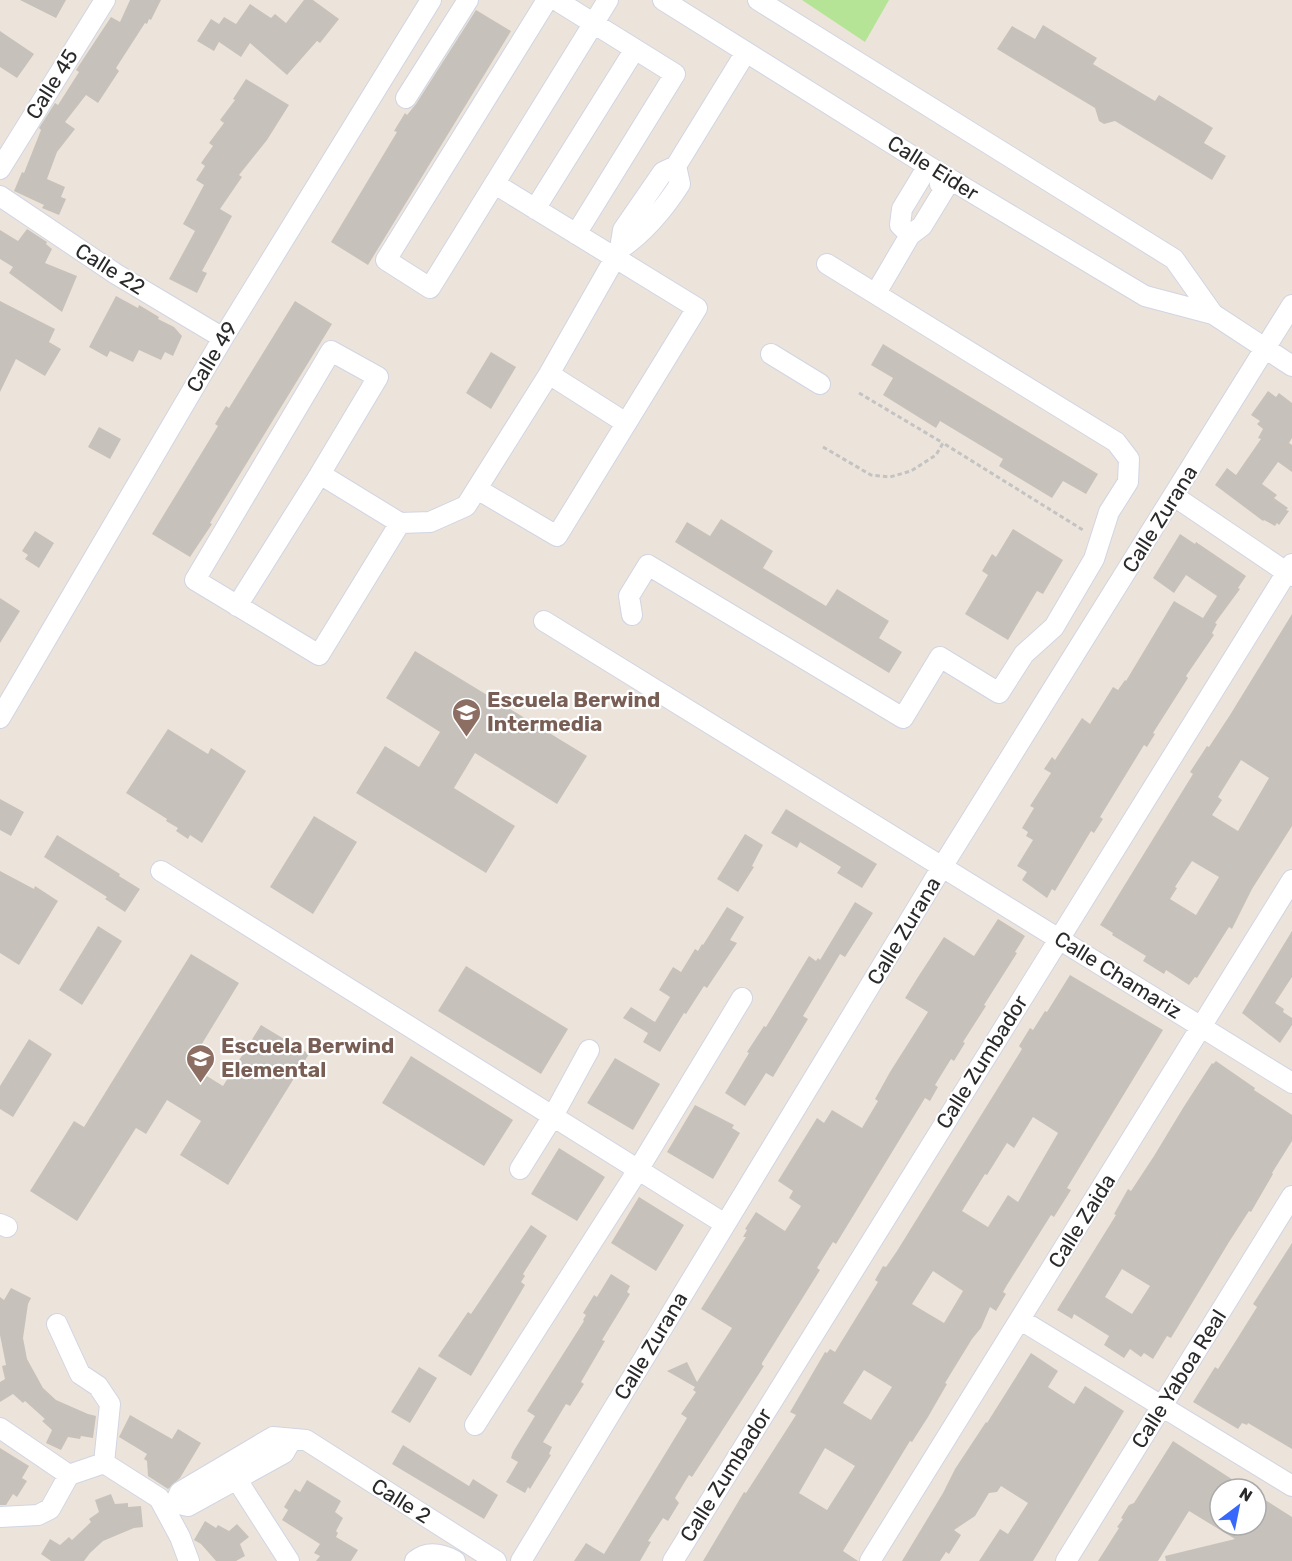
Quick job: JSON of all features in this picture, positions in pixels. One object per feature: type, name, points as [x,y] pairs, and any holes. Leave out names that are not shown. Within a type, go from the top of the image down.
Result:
[{"type":"street","name":"Calle 45","points":[[0,169],[105,0]]},
{"type":"street","name":"Calle 49","points":[[0,718],[223,338],[431,0]]},
{"type":"street","points":[[406,98],[468,0]]},
{"type":"street","points":[[546,0],[386,261],[430,288],[608,0]]},
{"type":"street","points":[[556,0],[675,74],[576,234]]},
{"type":"street","name":"Calle Eider","points":[[663,0],[928,166],[943,180],[1145,296],[1213,315],[1292,366]]},
{"type":"street","name":"Calle Eider","points":[[758,0],[1174,259],[1213,315]]},
{"type":"street","points":[[535,209],[635,49]]},
{"type":"street","points":[[320,474],[400,523],[430,522],[466,506],[549,374],[618,254],[664,208],[680,184],[676,166],[746,52]]},
{"type":"street","points":[[910,235],[900,225],[902,209],[928,166]]},
{"type":"street","points":[[876,293],[910,235],[922,226],[944,190],[943,180]]},
{"type":"street","points":[[477,489],[557,536],[697,308],[618,254],[576,234],[495,184]]},
{"type":"street","name":"Calle 22","points":[[0,196],[116,274],[223,338]]},
{"type":"street","points":[[632,615],[629,596],[648,565],[903,718],[940,657],[999,693],[1024,654],[1054,627],[1094,559],[1109,512],[1128,482],[1129,459],[1116,442],[827,264]]},
{"type":"street","name":"Calle Zurana","points":[[521,1561],[944,867],[1292,306]]},
{"type":"street","points":[[237,606],[378,377],[331,351],[195,580],[237,606],[319,655],[400,523]]},
{"type":"street","points":[[771,354],[820,384]]},
{"type":"street","points":[[549,374],[626,423]]},
{"type":"street","points":[[1174,496],[1290,571]]},
{"type":"street","name":"Calle Zumbador","points":[[673,1561],[1058,939],[1290,571]]},
{"type":"street","name":"Calle Chamariz","points":[[544,621],[1292,1083]]},
{"type":"street","points":[[161,871],[725,1224]]},
{"type":"street","name":"Calle Zaida","points":[[870,1561],[1292,880]]},
{"type":"street","points":[[475,1425],[638,1170],[742,998]]},
{"type":"street","points":[[520,1169],[553,1116],[589,1050]]},
{"type":"street","name":"Calle Yaboa Real","points":[[1066,1561],[1292,1196]]},
{"type":"street","points":[[1021,1320],[1292,1486]]},
{"type":"street","points":[[57,1324],[80,1374],[99,1386],[110,1404],[104,1463]]},
{"type":"street","points":[[0,1428],[45,1456],[69,1475]]},
{"type":"street","name":"Calle 2","points":[[231,1472],[273,1437],[299,1440],[496,1561]]},
{"type":"street","points":[[0,1517],[38,1515],[50,1509],[69,1475],[104,1463]]},
{"type":"street","points":[[104,1463],[170,1506],[189,1561]]},
{"type":"street","points":[[170,1506],[180,1492],[231,1472],[289,1561]]},
{"type":"street","points":[[415,1561],[432,1554],[455,1561]]},
{"type":"path","points":[[858,393],[1100,541]]},
{"type":"path","points":[[823,447],[871,475],[890,477],[911,471],[936,455],[943,443]]},
{"type":"green space","points":[[802,0],[889,0],[865,42]]},
{"type":"building","points":[[20,0],[66,0],[56,18]]},
{"type":"building","points":[[130,0],[161,0],[151,20],[145,23],[116,68],[119,71],[98,103],[86,95],[65,122],[75,129],[57,152],[47,179],[65,187],[61,197],[66,199],[59,215],[42,208],[44,205],[14,191],[22,172],[24,173],[41,130],[39,128],[55,103],[58,105],[79,72],[76,70],[111,17],[120,22]]},
{"type":"building","points":[[304,0],[313,0],[339,19],[320,43],[317,41],[287,75],[250,43],[241,57],[219,42],[214,51],[197,41],[211,19],[219,24],[224,17],[236,24],[250,4],[271,18],[275,14],[286,23]]},
{"type":"building","points":[[476,10],[511,31],[368,265],[331,242],[397,132],[394,131],[405,113],[407,115],[416,104]]},
{"type":"building","points":[[1043,25],[1097,58],[1093,64],[1155,101],[1159,95],[1213,128],[1204,143],[1226,156],[1212,180],[1115,121],[1104,124],[1099,121],[1095,108],[997,49],[1012,26],[1035,39]]},
{"type":"building","points":[[0,31],[34,54],[17,78],[0,67]]},
{"type":"building","points":[[246,79],[289,105],[267,140],[239,175],[242,177],[220,209],[232,216],[202,271],[207,273],[197,293],[169,279],[195,231],[183,224],[204,185],[196,180],[205,166],[201,163],[213,146],[209,143],[224,123],[220,120],[235,100],[233,99]]},
{"type":"building","points":[[27,229],[47,242],[46,244],[52,249],[45,263],[77,276],[62,312],[9,273],[13,267],[0,259],[0,230],[18,241]]},
{"type":"building","points":[[116,296],[138,308],[139,305],[174,327],[182,336],[173,356],[165,352],[161,360],[139,350],[133,362],[110,351],[107,357],[89,347]]},
{"type":"building","points":[[0,301],[55,329],[49,342],[61,349],[45,376],[16,359],[0,392]]},
{"type":"building","points":[[295,301],[332,324],[190,557],[152,534],[218,426],[215,424],[226,406],[229,408]]},
{"type":"building","points":[[883,344],[1098,474],[1086,494],[1063,481],[1052,498],[999,466],[1003,459],[940,421],[936,428],[883,395],[893,378],[871,365]]},
{"type":"building","points":[[491,352],[516,367],[491,409],[466,393]]},
{"type":"building","points":[[1268,391],[1276,397],[1279,393],[1292,403],[1292,438],[1289,443],[1292,445],[1292,472],[1278,462],[1262,484],[1277,495],[1274,498],[1289,511],[1279,525],[1277,523],[1275,526],[1263,521],[1215,485],[1227,468],[1236,475],[1261,439],[1258,438],[1263,429],[1257,424],[1260,421],[1251,415]]},
{"type":"building","points":[[99,427],[121,439],[110,459],[88,447]]},
{"type":"building","points":[[721,519],[773,551],[763,568],[826,606],[837,589],[889,621],[879,638],[902,652],[889,673],[675,542],[687,522],[710,536]]},
{"type":"building","points":[[1013,529],[1063,560],[1043,594],[1037,591],[1008,640],[965,614],[988,575],[982,571],[992,554],[996,557]]},
{"type":"building","points":[[35,531],[54,543],[39,568],[25,559],[28,555],[22,551]]},
{"type":"building","points":[[1180,534],[1195,544],[1196,542],[1246,576],[1238,588],[1240,589],[1215,623],[1217,624],[1212,633],[1214,635],[1186,676],[1188,678],[1153,733],[1155,734],[1147,747],[1144,745],[1100,817],[1103,819],[1094,833],[1091,831],[1055,891],[1052,889],[1047,898],[1022,880],[1027,872],[1017,866],[1033,840],[1026,836],[1028,832],[1022,828],[1034,808],[1030,806],[1051,773],[1044,769],[1052,757],[1055,760],[1082,718],[1090,724],[1113,687],[1118,690],[1126,681],[1174,601],[1203,618],[1217,596],[1186,575],[1174,593],[1153,578]]},
{"type":"building","points":[[0,598],[20,611],[0,643]]},
{"type":"building","points":[[1292,614],[1292,826],[1252,889],[1232,929],[1229,927],[1197,978],[1195,977],[1189,985],[1166,970],[1164,974],[1143,961],[1146,956],[1100,925],[1193,774],[1190,772],[1230,715]],"holes":[[[1241,760],[1269,778],[1238,831],[1212,815],[1222,800],[1218,797]],[[1192,861],[1219,877],[1196,915],[1170,899]]]},
{"type":"building","points":[[415,651],[587,756],[557,804],[475,753],[454,788],[515,826],[486,873],[356,793],[385,746],[419,767],[440,732],[386,698]]},
{"type":"building","points":[[168,729],[208,754],[211,748],[246,771],[202,843],[190,835],[188,839],[176,831],[178,828],[166,821],[167,819],[126,793]]},
{"type":"building","points":[[0,799],[24,812],[11,836],[0,830]]},
{"type":"building","points":[[786,809],[877,864],[862,888],[837,873],[841,867],[800,842],[797,848],[771,833]]},
{"type":"building","points":[[314,816],[357,842],[313,914],[270,887]]},
{"type":"building","points":[[745,834],[763,845],[752,866],[754,867],[738,892],[717,879]]},
{"type":"building","points":[[57,835],[140,889],[125,912],[105,899],[107,897],[44,857]]},
{"type":"building","points":[[0,871],[34,889],[35,886],[58,901],[19,965],[0,953]]},
{"type":"building","points":[[855,902],[873,913],[845,957],[840,954],[803,1016],[808,1019],[773,1077],[766,1073],[745,1106],[725,1093],[749,1053],[747,1052],[764,1026],[766,1027],[809,956],[816,961],[818,958],[820,960]]},
{"type":"building","points":[[727,907],[744,917],[730,940],[737,943],[707,988],[704,986],[686,1014],[684,1013],[660,1052],[643,1042],[648,1033],[623,1018],[631,1007],[655,1022],[670,997],[659,990],[673,967],[681,972],[695,949],[698,951],[703,945]]},
{"type":"building","points":[[998,919],[1025,936],[1015,952],[1017,953],[984,1005],[986,1006],[954,1061],[951,1059],[935,1085],[938,1087],[930,1101],[925,1098],[836,1244],[833,1242],[817,1268],[820,1270],[762,1363],[764,1366],[692,1477],[689,1475],[675,1498],[679,1503],[668,1521],[663,1518],[648,1541],[651,1542],[640,1561],[574,1561],[586,1543],[604,1554],[687,1418],[681,1414],[696,1392],[693,1390],[695,1387],[667,1371],[687,1362],[697,1382],[732,1328],[701,1309],[746,1237],[743,1237],[747,1230],[745,1229],[756,1212],[785,1231],[801,1206],[789,1198],[793,1191],[778,1181],[817,1118],[824,1123],[832,1110],[862,1128],[878,1101],[875,1099],[890,1072],[928,1012],[905,998],[944,937],[974,956]]},
{"type":"building","points":[[98,926],[122,941],[82,1005],[59,990]]},
{"type":"building","points":[[1292,931],[1292,977],[1275,1003],[1292,1018],[1292,1025],[1280,1043],[1242,1013]]},
{"type":"building","points":[[191,954],[239,983],[189,1065],[223,1086],[261,1025],[309,1054],[228,1185],[180,1155],[201,1121],[167,1100],[146,1134],[136,1128],[77,1221],[30,1191],[74,1121],[84,1127]]},
{"type":"building","points":[[466,966],[568,1029],[541,1074],[438,1011]]},
{"type":"building","points":[[1070,975],[1163,1030],[1067,1188],[1071,1190],[1054,1217],[1051,1215],[1007,1285],[1003,1292],[1006,1294],[996,1311],[990,1307],[981,1328],[945,1383],[947,1384],[928,1417],[912,1442],[910,1441],[843,1551],[858,1561],[703,1561],[744,1492],[746,1493],[796,1415],[790,1412],[825,1352],[827,1353],[830,1349],[835,1352],[878,1282],[875,1280],[883,1266],[886,1267],[897,1251],[1022,1049],[1019,1046],[1030,1028],[1033,1030],[1045,1011],[1047,1012]],"holes":[[[1033,1117],[1058,1133],[1018,1202],[1008,1195],[988,1227],[962,1211],[1007,1143],[1014,1148]],[[933,1271],[963,1291],[944,1323],[912,1304]],[[864,1370],[892,1387],[871,1420],[843,1403]],[[825,1448],[855,1466],[827,1510],[799,1493]]]},
{"type":"building","points":[[29,1039],[52,1054],[13,1117],[0,1109],[0,1086]]},
{"type":"building","points":[[411,1056],[513,1120],[484,1166],[382,1103]]},
{"type":"building","points":[[615,1058],[660,1084],[633,1130],[587,1103]]},
{"type":"building","points":[[1216,1061],[1292,1115],[1292,1141],[1251,1212],[1249,1211],[1229,1242],[1171,1338],[1167,1336],[1153,1359],[1144,1353],[1141,1357],[1130,1349],[1124,1358],[1104,1345],[1109,1336],[1074,1314],[1072,1319],[1057,1310],[1116,1215],[1114,1214],[1128,1189],[1131,1191]],"holes":[[[1122,1269],[1150,1286],[1132,1314],[1105,1297]]]},
{"type":"building","points":[[695,1105],[734,1125],[732,1128],[740,1133],[713,1179],[667,1152]]},
{"type":"building","points":[[559,1148],[605,1177],[577,1221],[531,1194]]},
{"type":"building","points":[[639,1197],[684,1225],[656,1271],[611,1243]]},
{"type":"building","points":[[531,1225],[547,1236],[523,1274],[525,1276],[521,1282],[525,1285],[471,1376],[438,1356],[468,1312],[471,1314]]},
{"type":"building","points":[[1292,1243],[1292,1449],[1248,1423],[1247,1425],[1242,1423],[1238,1429],[1193,1402],[1215,1367],[1218,1369],[1257,1307],[1253,1304]]},
{"type":"building","points":[[611,1274],[630,1286],[627,1292],[630,1294],[602,1340],[605,1341],[581,1382],[584,1384],[570,1406],[566,1404],[543,1442],[552,1447],[549,1454],[551,1455],[530,1489],[528,1487],[525,1493],[506,1482],[518,1462],[511,1458],[513,1452],[535,1416],[527,1411],[584,1321],[586,1315],[583,1313],[594,1295],[597,1297]]},
{"type":"building","points":[[11,1288],[31,1298],[23,1338],[27,1359],[43,1388],[56,1400],[96,1416],[93,1438],[68,1437],[61,1450],[46,1443],[52,1430],[42,1421],[45,1419],[25,1401],[23,1403],[13,1394],[0,1402],[0,1382],[5,1379],[2,1366],[6,1365],[0,1335],[0,1297],[4,1300]]},
{"type":"building","points":[[1031,1353],[1058,1371],[1048,1387],[1074,1404],[1085,1386],[1124,1411],[1033,1561],[979,1561],[1000,1529],[1008,1534],[1028,1503],[1001,1486],[997,1492],[989,1493],[975,1516],[954,1530],[961,1535],[949,1554],[946,1552],[940,1561],[902,1561],[955,1469]]},
{"type":"building","points":[[419,1367],[437,1378],[410,1423],[391,1412]]},
{"type":"building","points":[[130,1415],[172,1439],[178,1429],[201,1443],[180,1478],[168,1489],[148,1476],[147,1461],[144,1459],[147,1454],[119,1437]]},
{"type":"building","points":[[1173,1441],[1228,1477],[1208,1477],[1208,1523],[1189,1511],[1158,1561],[1098,1561],[1119,1528],[1117,1527],[1129,1505],[1134,1503]]},
{"type":"building","points":[[403,1445],[469,1486],[473,1479],[498,1495],[484,1519],[392,1464]]},
{"type":"building","points":[[0,1448],[29,1466],[22,1478],[27,1481],[17,1497],[13,1494],[6,1505],[0,1505]]},
{"type":"building","points":[[307,1480],[341,1501],[335,1512],[343,1518],[336,1531],[338,1533],[336,1537],[358,1550],[351,1561],[316,1561],[320,1556],[314,1553],[320,1544],[282,1520],[288,1510],[284,1507],[295,1489],[300,1492]]},
{"type":"building","points":[[111,1494],[115,1504],[128,1503],[128,1507],[141,1506],[143,1527],[134,1528],[103,1541],[84,1561],[51,1561],[41,1554],[50,1539],[60,1545],[69,1537],[72,1540],[91,1522],[89,1519],[99,1512],[95,1500]]},
{"type":"building","points":[[1268,1502],[1292,1517],[1292,1561],[1166,1561],[1165,1556],[1235,1539],[1232,1537],[1268,1537]]},
{"type":"building","points":[[205,1521],[216,1528],[218,1525],[229,1531],[237,1524],[249,1537],[240,1544],[245,1556],[236,1561],[216,1561],[201,1544],[194,1540]]},
{"type":"place","name":"Escuela Berwind Intermedia","points":[[466,738]]},
{"type":"place","name":"Escuela Berwind Elemental","points":[[200,1084]]}]
